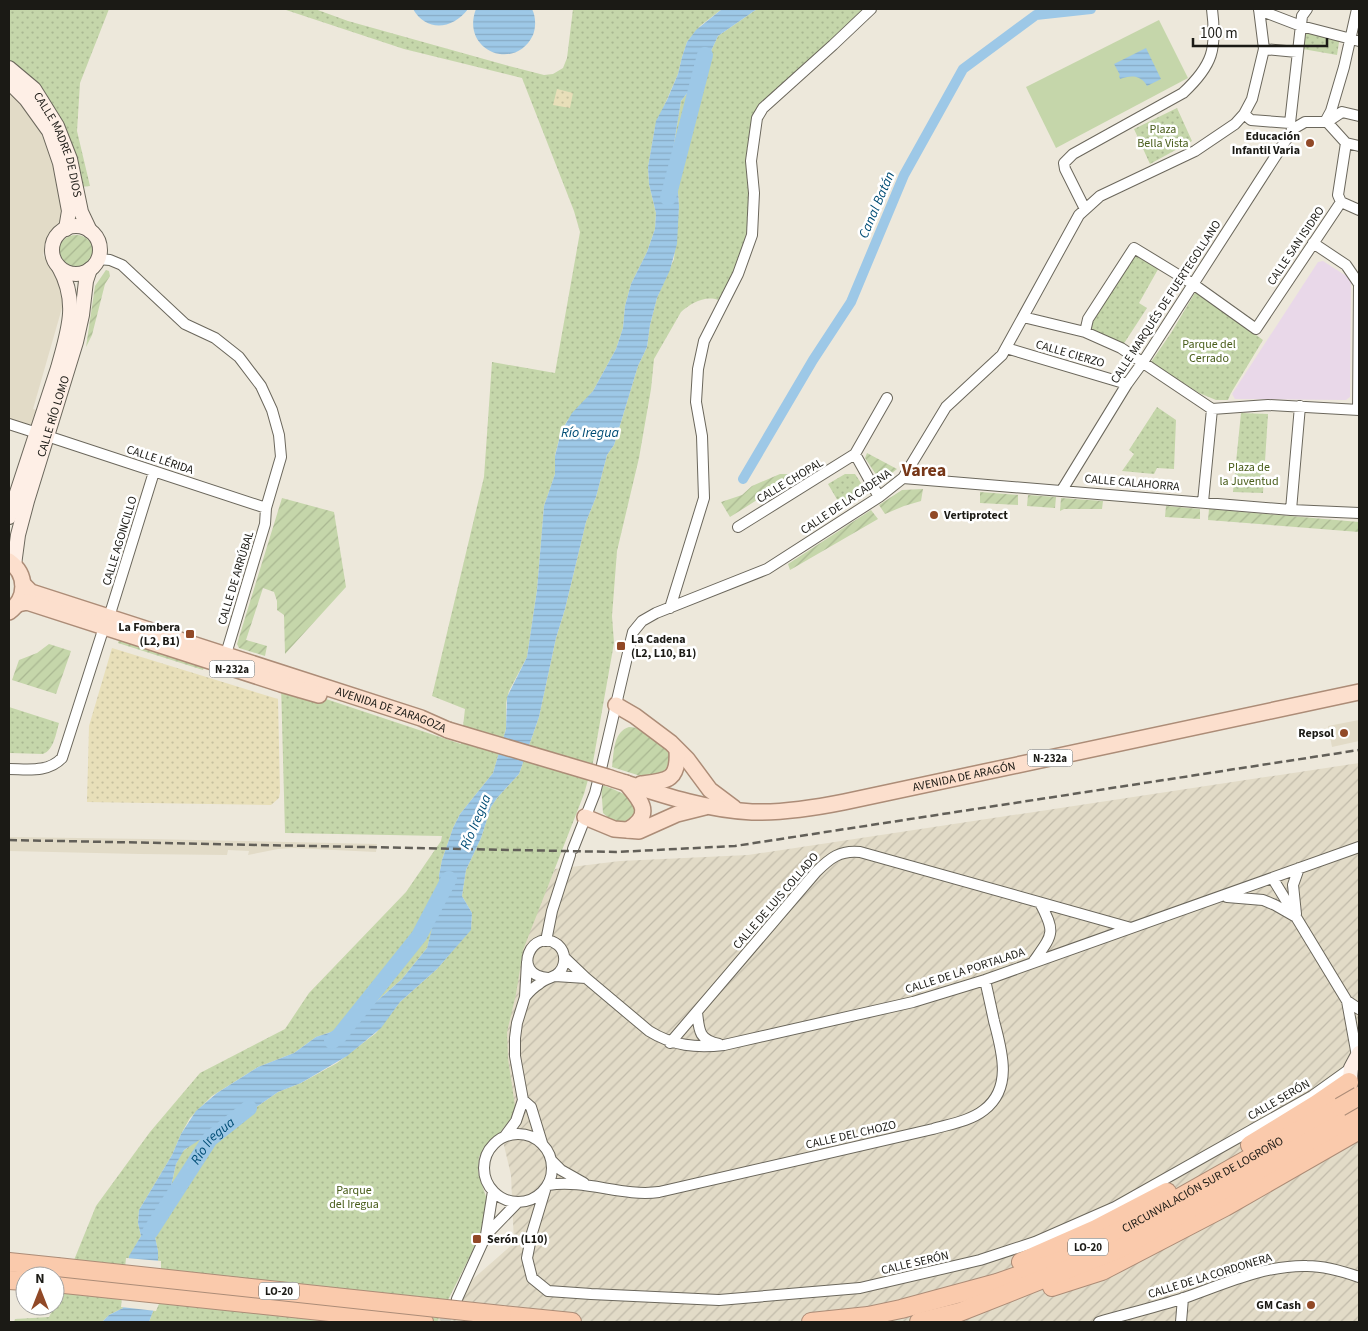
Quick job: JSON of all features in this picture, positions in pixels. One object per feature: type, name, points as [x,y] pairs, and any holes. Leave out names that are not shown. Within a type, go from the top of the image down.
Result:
[{"type":"highway","name":"CIRCUNVALACIÓN SUR DE LOGROÑO","points":[[1352,1118],[1354,1074]]},
{"type":"highway","points":[[901,1309],[1040,1255],[1096,1229],[1185,1182],[1317,1104],[1354,1074]]},
{"type":"highway","name":"CIRCUNVALACIÓN SUR DE LOGROÑO","points":[[811,1322],[868,1316],[901,1309],[997,1283],[1062,1260],[1352,1118]]},
{"type":"highway","name":"CIRCUNVALACIÓN SUR DE LOGROÑO","points":[[919,1322],[960,1312],[1121,1248],[1352,1118]]},
{"type":"highway","name":"LO-20","points":[[65,1279],[572,1322]]},
{"type":"highway","name":"LO-20","points":[[65,1279],[424,1322]]},
{"type":"main road","name":"CALLE MADRE DE DIOS","points":[[9,68],[34,88],[57,126],[70,159],[81,212],[90,231]]},
{"type":"main road","name":"CALLE MADRE DE DIOS","points":[[9,82],[26,99],[49,131],[60,163],[69,211],[66,229]]},
{"type":"main road","points":[[78,227],[90,231],[99,243],[100,251],[94,264],[84,272],[71,274],[54,262],[51,251],[56,238],[66,229],[78,227]]},
{"type":"main road","name":"CALLE RÍO LOMO","points":[[12,563],[48,413],[76,342],[82,315],[86,281],[94,264]]},
{"type":"main road","name":"CALLE RÍO LOMO","points":[[55,393],[71,313],[67,281],[59,267]]},
{"type":"main road","name":"CALLE RÍO LOMO","points":[[9,517],[42,435]]},
{"type":"main road","points":[[12,563],[19,570],[24,584]]},
{"type":"main road","name":"AVENIDA DE ZARAGOZA","points":[[24,584],[31,592],[106,622],[281,684],[448,730]]},
{"type":"main road","name":"N-232a","points":[[13,608],[23,591],[24,584]]},
{"type":"main road","name":"AVENIDA DE ZARAGOZA","points":[[13,608],[27,602],[226,654],[421,718],[448,730]]},
{"type":"main road","name":"AVENIDA DE ARAGÓN","points":[[630,784],[709,806],[738,811],[782,811],[844,802],[1359,692]]},
{"type":"main road","points":[[616,705],[635,716],[664,738],[688,759],[710,790],[738,811]]},
{"type":"main road","name":"N-232a","points":[[448,730],[630,784]]},
{"type":"main road","points":[[628,830],[638,823],[643,809],[630,784],[658,783],[670,778],[676,770],[677,750]]},
{"type":"main road","points":[[585,817],[618,830],[642,830],[677,814],[709,806]]},
{"type":"street","points":[[670,608],[704,498],[702,436],[696,402],[698,369],[704,341],[738,274],[752,235],[754,193],[751,161],[757,118],[763,108],[871,9]]},
{"type":"street","points":[[1085,210],[1065,169],[1064,163],[1073,154],[1183,93],[1194,82],[1205,70],[1210,57],[1214,25],[1212,9]]},
{"type":"street","points":[[1259,9],[1302,26],[1355,39]]},
{"type":"street","name":"CALLE DE LA CADENA","points":[[546,941],[552,911],[601,769],[628,648],[634,632],[642,621],[767,569],[879,497],[903,478],[946,407],[1002,356],[1079,215],[1100,196],[1195,151],[1228,129],[1244,114],[1252,99],[1264,49],[1259,9]]},
{"type":"street","points":[[1291,126],[1297,52],[1302,16],[1306,9]]},
{"type":"street","points":[[1326,122],[1355,39],[1357,9]]},
{"type":"street","points":[[1264,49],[1297,52]]},
{"type":"street","points":[[1244,114],[1251,120],[1291,126],[1305,122],[1326,122],[1342,112],[1359,116]]},
{"type":"street","points":[[1326,122],[1346,143],[1359,146]]},
{"type":"street","name":"CALLE MARQUÉS DE FUERTEGOLLANO","points":[[1062,490],[1291,126]]},
{"type":"street","name":"CALLE SAN ISIDRO","points":[[1193,284],[1256,329],[1341,202],[1338,196],[1346,143]]},
{"type":"street","points":[[1341,202],[1359,210]]},
{"type":"street","points":[[1023,317],[1085,332],[1121,348],[1212,409],[1268,405],[1359,410],[1359,284],[1346,265],[1313,243]]},
{"type":"street","points":[[1085,332],[1088,319],[1134,248],[1193,284]]},
{"type":"street","name":"CALLE DE ARRÚBAL","points":[[94,264],[110,260],[122,265],[185,324],[215,338],[239,357],[262,386],[272,410],[279,435],[281,457],[266,508],[265,524],[226,654]]},
{"type":"street","name":"CALLE CIERZO","points":[[1006,348],[1127,384]]},
{"type":"street","name":"CALLE CHOPAL","points":[[738,527],[855,454],[887,398]]},
{"type":"street","points":[[1291,510],[1300,406]]},
{"type":"street","points":[[1203,502],[1212,409]]},
{"type":"street","name":"CALLE LÉRIDA","points":[[9,424],[266,508]]},
{"type":"street","points":[[855,454],[879,497]]},
{"type":"street","name":"CALLE AGONCILLO","points":[[9,769],[42,769],[55,764],[62,758],[154,472]]},
{"type":"street","name":"CALLE CALAHORRA","points":[[903,478],[1291,510],[1359,512]]},
{"type":"street","name":"CALLE DE LA PORTALADA","points":[[564,957],[649,1031],[670,1042],[693,1047],[724,1045],[913,1002],[985,980],[1359,847]]},
{"type":"street","name":"CALLE DE LUIS COLLADO","points":[[670,1042],[816,872],[828,859],[836,854],[850,851],[860,852],[1132,928]]},
{"type":"street","points":[[1297,918],[1293,885],[1299,868]]},
{"type":"street","points":[[1273,879],[1348,1002],[1359,1010]]},
{"type":"street","points":[[1221,897],[1263,900],[1297,918]]},
{"type":"street","points":[[1034,961],[1051,933],[1050,922],[1040,903]]},
{"type":"street","points":[[505,1136],[524,1134],[534,1137],[548,1151],[552,1161],[552,1173],[547,1188],[532,1199],[517,1203],[508,1201],[493,1191],[487,1182],[484,1171],[485,1160],[489,1150],[505,1136],[516,1121],[523,1100],[515,1056],[515,1038],[517,1023],[525,997],[528,955],[531,948],[536,944],[546,941],[557,944],[562,950],[564,957],[564,964],[560,971],[540,983],[525,997]]},
{"type":"street","points":[[527,962],[529,969],[540,978],[586,978]]},
{"type":"street","name":"CALLE DEL CHOZO","points":[[547,1188],[561,1183],[585,1184],[639,1193],[659,1192],[933,1129],[976,1116],[997,1096],[1004,1067],[985,980]]},
{"type":"street","points":[[1348,1002],[1354,1074]]},
{"type":"street","points":[[697,1012],[698,1026],[702,1036],[709,1042],[724,1045]]},
{"type":"street","name":"CALLE SERÓN","points":[[547,1188],[532,1233],[527,1258],[532,1278],[548,1290],[719,1300],[860,1288],[989,1257],[1035,1242],[1107,1211],[1354,1074]]},
{"type":"street","points":[[523,1100],[531,1107],[542,1143]]},
{"type":"street","name":"CALLE DEL CHOZO","points":[[552,1161],[561,1170],[585,1184]]},
{"type":"street","points":[[457,1300],[486,1235],[493,1191]]},
{"type":"street","points":[[486,1235],[517,1203]]},
{"type":"street","name":"CALLE DE LA CORDONERA","points":[[1099,1322],[1183,1298],[1234,1280],[1288,1267],[1324,1267],[1359,1277]]},
{"type":"street","points":[[1181,1322],[1183,1298]]},
{"type":"shaded area","points":[[9,91],[35,120],[52,157],[65,214],[61,225],[49,233],[43,255],[64,290],[64,301],[33,409],[40,411],[36,423],[18,427],[9,424]]},
{"type":"shaded area","points":[[1323,261],[1351,279],[1350,397],[1346,400],[1235,399],[1232,394],[1318,262]]},
{"type":"shaded area","name":"Repsol","points":[[1359,720],[1359,741],[1332,747],[1328,726]]},
{"type":"shaded area","points":[[1359,763],[1359,1322],[424,1322],[514,1243],[511,1175],[490,1086],[527,926],[555,869],[620,861],[748,855]]},
{"type":"shaded area","points":[[9,837],[377,844],[376,852],[293,848],[248,855],[249,851],[228,850],[227,855],[140,854],[9,851]]},
{"type":"green space","points":[[9,9],[109,9],[80,83],[77,131],[90,186],[81,187],[9,63]]},
{"type":"green space","points":[[283,9],[315,9],[348,21],[544,75],[553,74],[563,68],[567,58],[573,9],[722,9],[700,26],[687,42],[678,74],[655,127],[648,167],[649,184],[656,213],[655,229],[647,252],[631,284],[625,306],[623,328],[616,349],[593,391],[567,421],[561,432],[555,455],[555,474],[544,506],[537,590],[527,657],[509,691],[506,703],[506,729],[493,773],[460,814],[442,860],[439,875],[440,908],[427,948],[402,979],[353,1022],[340,1029],[316,1037],[294,1053],[258,1067],[212,1096],[190,1118],[172,1155],[139,1210],[138,1223],[141,1236],[128,1259],[123,1308],[109,1315],[102,1322],[14,1322],[15,1319],[65,1316],[65,1282],[96,1206],[150,1132],[200,1073],[285,1029],[309,993],[406,892],[441,841],[442,836],[285,833],[281,684],[461,744],[465,709],[432,696],[484,477],[492,362],[555,373],[580,232],[574,211],[522,78],[404,49]]},
{"type":"green space","name":"Parque del Iregua","points":[[757,9],[871,9],[755,116],[751,127],[748,148],[748,221],[737,270],[718,300],[703,299],[693,303],[681,312],[654,359],[651,389],[639,458],[617,551],[612,616],[614,643],[593,762],[584,794],[523,950],[516,994],[507,1032],[508,1059],[515,1106],[511,1118],[499,1134],[489,1141],[479,1157],[478,1172],[488,1203],[486,1224],[437,1322],[149,1322],[158,1298],[158,1251],[155,1237],[170,1191],[176,1164],[182,1152],[221,1126],[248,1113],[278,1092],[301,1083],[337,1063],[376,1033],[400,1002],[437,969],[471,929],[472,913],[462,896],[466,870],[481,838],[491,807],[519,774],[539,717],[556,638],[586,522],[596,497],[607,455],[614,445],[638,366],[647,347],[657,298],[674,259],[679,206],[672,156],[681,101],[698,79],[718,36]]},
{"type":"green space","points":[[1159,20],[1188,78],[1056,148],[1026,87]]},
{"type":"green space","points":[[1300,29],[1340,36],[1337,55],[1297,48]]},
{"type":"green space","name":"Plaza Bella Vista","points":[[1177,108],[1192,141],[1150,164],[1134,129]]},
{"type":"green space","points":[[76,235],[88,241],[94,253],[88,265],[76,271],[64,265],[58,253],[64,241]]},
{"type":"green space","points":[[1134,248],[1161,264],[1139,303],[1147,308],[1121,348],[1085,332]]},
{"type":"green space","points":[[106,270],[109,271],[110,276],[105,284],[92,335],[86,347],[95,286]]},
{"type":"green space","name":"Parque del Cerrado","points":[[1196,291],[1263,340],[1228,400],[1216,400],[1199,393],[1151,362]]},
{"type":"green space","points":[[1157,407],[1176,420],[1174,469],[1157,468],[1154,474],[1122,471],[1134,454],[1129,450]]},
{"type":"green space","name":"Plaza de la Juventud","points":[[1241,413],[1268,414],[1263,493],[1233,492]]},
{"type":"green space","points":[[867,453],[897,469],[881,482],[865,458]]},
{"type":"green space","points":[[780,474],[790,474],[792,478],[730,517],[721,502],[742,495],[752,486]]},
{"type":"green space","points":[[845,474],[855,474],[867,492],[842,508],[828,484]]},
{"type":"green space","points":[[923,489],[921,501],[885,514],[879,505],[902,490]]},
{"type":"green space","points":[[980,492],[1018,495],[1018,505],[980,503]]},
{"type":"green space","points":[[1028,495],[1056,497],[1055,508],[1027,506]]},
{"type":"green space","points":[[282,498],[334,512],[346,587],[285,654],[284,615],[277,610],[274,592],[263,588],[246,640],[267,646],[265,656],[239,648],[237,644]]},
{"type":"green space","points":[[1061,498],[1103,501],[1102,509],[1064,509],[1060,511]]},
{"type":"green space","points":[[1166,506],[1200,509],[1200,519],[1165,517]]},
{"type":"green space","points":[[1209,509],[1359,522],[1359,532],[1208,520]]},
{"type":"green space","points":[[871,510],[878,519],[790,570],[788,564]]},
{"type":"green space","points":[[119,640],[204,667],[203,670],[118,643]]},
{"type":"green space","points":[[49,644],[71,651],[56,694],[12,680],[19,660],[37,653]]},
{"type":"green space","points":[[9,707],[59,723],[54,741],[47,752],[43,754],[9,753]]},
{"type":"green space","points":[[629,727],[647,733],[671,755],[669,772],[647,778],[612,767],[617,738],[620,733]]},
{"type":"green space","points":[[601,785],[634,800],[638,806],[631,821],[616,821],[603,813]]},
{"type":"sand","points":[[557,89],[573,93],[570,108],[553,105]]},
{"type":"sand","points":[[112,648],[278,699],[279,798],[271,805],[87,802],[89,726]]},
{"type":"water","points":[[413,9],[468,9],[455,21],[440,26],[425,22]]},
{"type":"water","points":[[476,9],[532,9],[535,22],[533,35],[525,46],[514,53],[492,52],[482,45],[476,36],[473,23]]},
{"type":"water","name":"Río Iregua","points":[[722,9],[757,9],[718,36],[698,79],[681,101],[672,156],[679,206],[677,244],[670,270],[657,298],[647,347],[638,366],[614,445],[607,455],[596,497],[586,522],[556,638],[539,717],[519,774],[491,807],[481,838],[466,870],[462,896],[472,913],[471,930],[437,969],[400,1002],[381,1028],[347,1056],[301,1083],[278,1092],[248,1113],[221,1126],[184,1150],[176,1164],[170,1191],[155,1237],[158,1251],[158,1298],[149,1322],[102,1322],[109,1315],[123,1308],[129,1256],[141,1236],[138,1223],[139,1210],[172,1155],[181,1134],[196,1111],[217,1093],[258,1067],[294,1053],[316,1037],[340,1029],[353,1022],[402,979],[427,948],[433,924],[440,908],[439,875],[442,860],[460,814],[493,773],[506,729],[507,697],[527,657],[537,590],[544,506],[555,474],[555,456],[561,432],[572,413],[593,391],[616,349],[623,328],[625,306],[631,284],[647,252],[655,229],[656,213],[649,184],[648,167],[656,121],[678,74],[687,42],[696,30]]},
{"type":"water","points":[[1146,48],[1161,79],[1147,86],[1139,78],[1128,77],[1120,79],[1114,64]]},
{"type":"pier","points":[[126,1258],[161,1261],[161,1299],[156,1311],[121,1307]]},
{"type":"waterway","name":"Canal Batán","points":[[743,479],[813,360],[851,302],[904,175],[963,69],[1036,15],[1091,9]]},
{"type":"waterway","name":"Río Iregua","points":[[668,198],[705,55]]},
{"type":"waterway","name":"Río Iregua","points":[[332,1041],[339,1036],[419,936],[449,879]]},
{"type":"waterway","name":"Río Iregua","points":[[150,1232],[210,1139],[249,1108]]},
{"type":"tunnel","points":[[444,1322],[453,1306]]},
{"type":"railway","points":[[9,840],[616,852],[735,846],[1359,750]]},
{"type":"place","name":"Educación Infantil Varia","points":[[1310,143]]},
{"type":"place","name":"Vertiprotect","points":[[934,515]]},
{"type":"place","name":"La Fombera (L2, B1)","points":[[190,634]]},
{"type":"place","name":"La Cadena (L2, L10, B1)","points":[[621,646]]},
{"type":"place","name":"Repsol","points":[[1344,733]]},
{"type":"place","name":"Serón (L10)","points":[[477,1239]]},
{"type":"place","name":"GM Cash","points":[[1311,1305]]},
{"type":"district","name":"Varea","points":[[924,470]]}]
